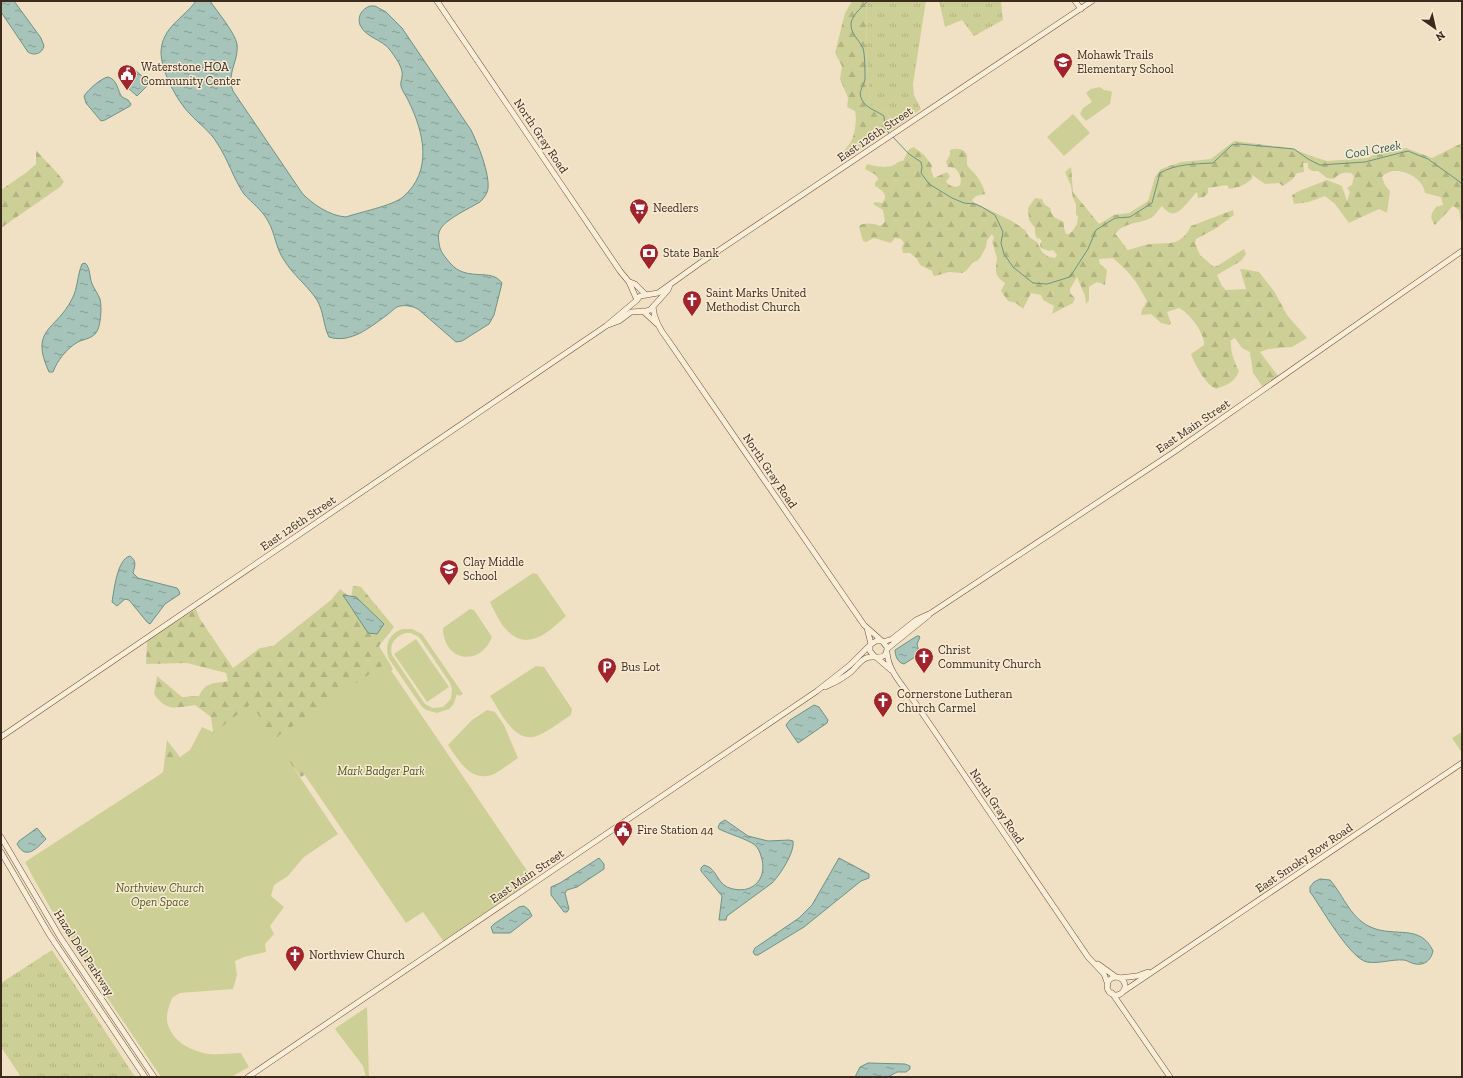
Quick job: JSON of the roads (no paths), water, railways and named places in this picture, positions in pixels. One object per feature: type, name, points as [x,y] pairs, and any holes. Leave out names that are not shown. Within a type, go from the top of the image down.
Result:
[{"type":"street","name":"North Gray Road","points":[[437,1],[620,271],[634,289],[637,300]]},
{"type":"street","points":[[1075,1],[1080,9]]},
{"type":"street","name":"East 126th Street","points":[[646,295],[656,294],[670,285],[700,263],[1092,1]]},
{"type":"street","name":"East Main Street","points":[[887,651],[931,613],[1181,447],[1462,252]]},
{"type":"street","name":"North Gray Road","points":[[629,282],[635,284],[646,295]]},
{"type":"street","name":"East 126th Street","points":[[653,306],[668,290],[670,285]]},
{"type":"street","points":[[646,295],[653,299],[653,306],[649,310],[642,311],[638,306],[637,300],[646,295]]},
{"type":"street","name":"East 126th Street","points":[[1,737],[606,326],[637,300]]},
{"type":"street","name":"North Gray Road","points":[[653,306],[657,325]]},
{"type":"street","name":"North Gray Road","points":[[642,311],[657,325],[799,532],[867,628],[882,641]]},
{"type":"street","name":"East 126th Street","points":[[606,326],[616,323],[631,312],[642,311]]},
{"type":"street","name":"East Main Street","points":[[882,641],[892,639],[916,620],[931,613]]},
{"type":"street","name":"North Gray Road","points":[[867,628],[871,645]]},
{"type":"street","points":[[876,641],[882,641],[886,645],[887,651],[883,657],[876,657],[870,651],[871,645],[876,641]]},
{"type":"street","name":"East Main Street","points":[[248,1077],[817,691],[846,669],[871,645]]},
{"type":"street","name":"North Gray Road","points":[[887,651],[888,663],[892,671],[919,708],[1091,962],[1104,974],[1108,985]]},
{"type":"street","name":"North Gray Road","points":[[876,657],[892,671]]},
{"type":"street","name":"East Main Street","points":[[817,691],[844,677],[865,659],[876,657]]},
{"type":"street","name":"East Smoky Row Road","points":[[1156,969],[1462,763]]},
{"type":"street","name":"Hazel Dell Parkway","points":[[1,837],[60,937],[154,1077]]},
{"type":"street","name":"Hazel Dell Parkway","points":[[1,852],[60,950],[145,1077]]},
{"type":"street","name":"North Gray Road","points":[[1086,953],[1098,964],[1118,978]]},
{"type":"street","points":[[1156,969],[1137,976],[1112,979],[1108,985],[1108,989],[1123,1008],[1170,1077]]},
{"type":"street","points":[[1112,993],[1116,995],[1123,992],[1156,969]]},
{"type":"street","points":[[1118,978],[1124,983],[1123,1008]]},
{"type":"water","points":[[1,1],[14,1],[41,38],[44,46],[42,51],[38,54],[28,52],[1,12]]},
{"type":"water","points":[[196,1],[210,1],[236,39],[237,50],[231,79],[233,91],[302,193],[322,209],[346,217],[384,206],[398,200],[403,197],[412,187],[419,176],[422,164],[422,139],[419,126],[402,88],[402,70],[387,46],[366,33],[360,25],[359,19],[367,7],[375,6],[386,12],[402,28],[471,130],[485,167],[488,189],[485,196],[480,202],[458,214],[442,226],[438,237],[440,248],[444,256],[457,269],[471,274],[492,276],[497,278],[502,283],[494,315],[489,324],[462,341],[456,342],[418,309],[409,306],[400,306],[396,307],[387,315],[360,333],[345,338],[337,339],[329,337],[317,300],[281,256],[266,217],[244,194],[221,149],[208,131],[193,118],[180,102],[167,77],[162,60],[162,43],[169,30]]},
{"type":"water","points":[[135,70],[150,83],[137,96],[127,87],[128,86],[124,82]]},
{"type":"water","points":[[108,77],[114,80],[122,97],[128,100],[131,104],[130,106],[101,121],[86,103],[84,96],[95,85]]},
{"type":"water","points":[[85,263],[101,303],[99,328],[93,336],[78,342],[66,351],[53,372],[49,372],[42,347],[43,338],[47,331],[66,310],[75,291],[82,264]]},
{"type":"water","points":[[130,556],[135,562],[133,573],[138,578],[177,588],[180,594],[165,604],[150,624],[129,600],[125,599],[117,606],[112,602],[119,569],[126,558]]},
{"type":"water","points":[[343,595],[356,597],[384,624],[377,634],[368,633]]},
{"type":"water","points":[[917,636],[920,637],[917,644],[919,652],[915,657],[904,664],[900,662],[897,659],[895,650]]},
{"type":"water","points":[[814,705],[819,707],[828,720],[827,723],[798,743],[786,725],[790,720]]},
{"type":"water","points":[[725,820],[748,836],[768,841],[789,840],[793,841],[793,846],[786,863],[772,883],[727,916],[726,920],[719,920],[722,896],[701,871],[701,868],[704,865],[709,867],[727,887],[741,890],[748,889],[758,882],[763,870],[761,855],[755,845],[719,829],[718,827],[720,823]]},
{"type":"water","points":[[37,828],[46,839],[32,851],[24,852],[17,844]]},
{"type":"water","points":[[599,858],[604,864],[604,869],[577,887],[567,890],[565,893],[569,909],[567,912],[564,912],[551,895],[551,887],[560,883]]},
{"type":"water","points":[[839,858],[869,874],[869,878],[861,881],[804,927],[758,955],[755,955],[753,952],[755,948],[799,918],[812,905]]},
{"type":"water","points":[[1320,879],[1330,880],[1353,914],[1365,924],[1381,930],[1415,934],[1422,937],[1433,951],[1430,958],[1423,964],[1411,963],[1406,960],[1367,962],[1360,959],[1353,953],[1338,934],[1310,892],[1310,887],[1314,882]]},
{"type":"water","points":[[524,906],[529,910],[532,916],[510,933],[493,933],[491,927],[494,924],[519,907]]},
{"type":"water","points":[[868,1063],[905,1064],[910,1066],[910,1069],[906,1072],[897,1072],[888,1077],[855,1077],[860,1067]]},
{"type":"waterway","name":"Cool Creek","points":[[868,1],[856,14],[851,23],[852,30],[863,48],[864,55],[865,79],[860,94],[866,105],[884,116],[885,128],[889,133]]},
{"type":"waterway","name":"Cool Creek","points":[[893,137],[909,154],[921,162],[921,173],[929,184],[952,198],[964,203],[975,204],[995,215],[1003,232],[1001,243],[1004,254],[1013,267],[1033,283],[1047,284],[1070,277],[1088,249],[1096,230],[1115,218],[1130,217],[1152,203],[1160,173],[1179,166],[1213,163],[1232,145],[1239,144],[1294,149],[1320,165],[1365,162],[1408,151],[1428,159],[1462,185]]},
{"type":"place","name":"Mohawk Trails Elementary School","points":[[1063,79]]},
{"type":"place","name":"Waterstone HOA Community Center","points":[[127,91]]},
{"type":"place","name":"Needlers","points":[[639,225]]},
{"type":"place","name":"State Bank","points":[[649,270]]},
{"type":"place","name":"Saint Marks United Methodist Church","points":[[692,317]]},
{"type":"place","name":"Clay Middle School","points":[[449,586]]},
{"type":"place","name":"Christ Community Church","points":[[924,674]]},
{"type":"place","name":"Bus Lot","points":[[607,684]]},
{"type":"place","name":"Cornerstone Lutheran Church Carmel","points":[[883,718]]},
{"type":"place","name":"Fire Station 44","points":[[623,847]]},
{"type":"place","name":"Northview Church","points":[[295,972]]},
{"type":"park label","name":"Mark Badger Park","points":[[381,771]]},
{"type":"park label","name":"Northview Church Open Space","points":[[160,895]]}]
